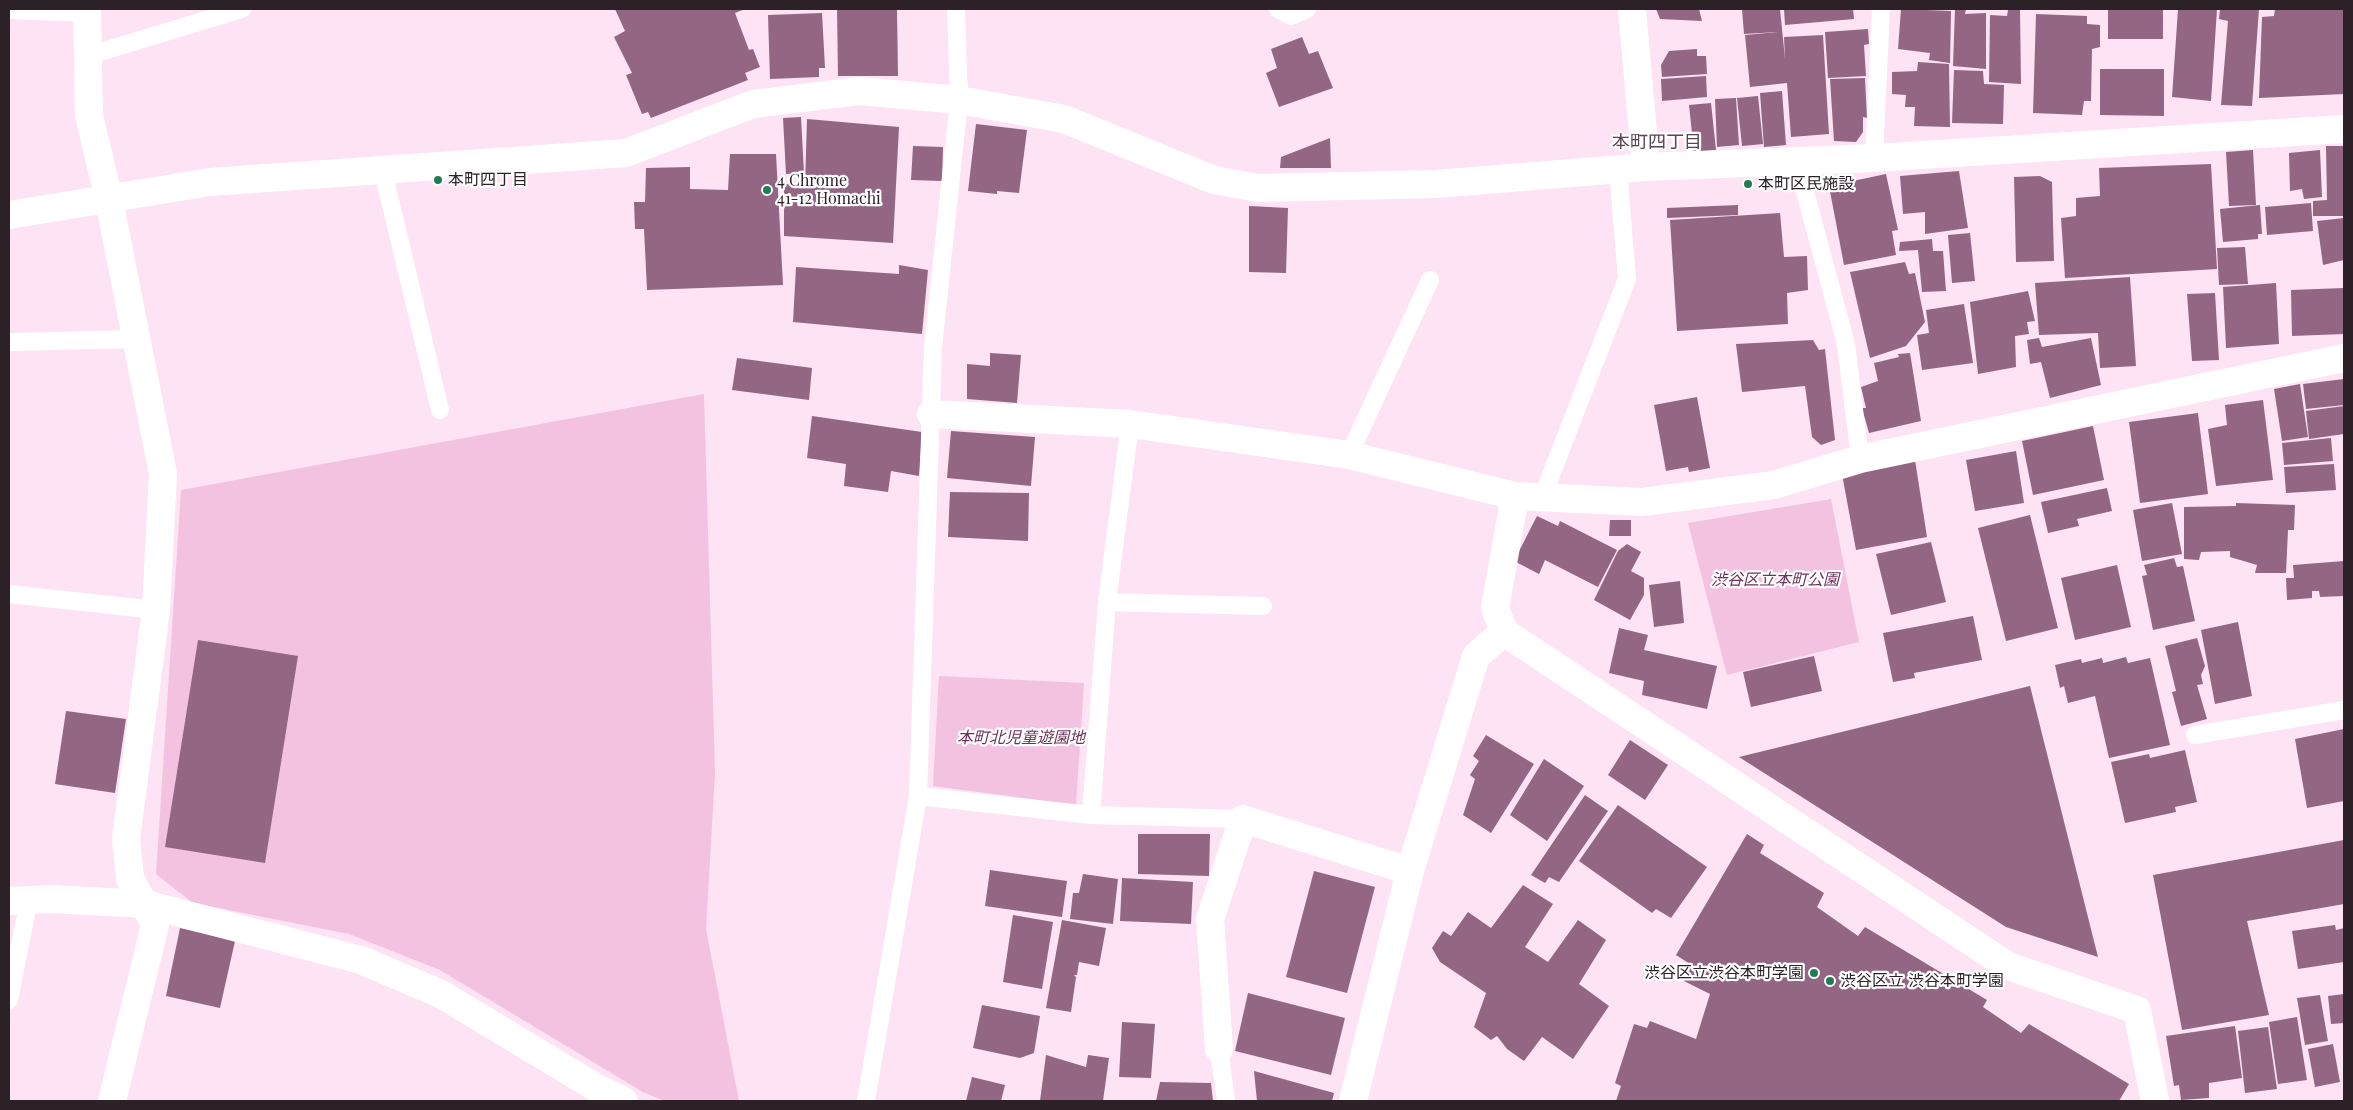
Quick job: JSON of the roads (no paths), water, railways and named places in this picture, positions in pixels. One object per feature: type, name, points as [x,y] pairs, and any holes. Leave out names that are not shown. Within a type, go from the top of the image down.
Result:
[{"type":"street","points":[[1632,9],[1646,167]]},
{"type":"street","points":[[88,11],[89,115],[109,200],[164,474],[156,610],[126,839],[130,878],[155,925],[112,1101]]},
{"type":"street","points":[[9,215],[210,182],[626,153],[753,104],[859,91],[960,100],[1064,119],[1214,180],[1258,188],[1436,184],[1646,167],[1874,158],[2344,128]]},
{"type":"street","points":[[931,414],[1130,424],[1349,455],[1528,497],[1642,502],[1774,485],[1860,459],[2344,358]]},
{"type":"street","points":[[1528,497],[1495,608],[1504,632],[2008,966],[2137,1010],[2155,1101]]},
{"type":"street","points":[[1353,1101],[1410,871],[1476,656],[1504,632]]},
{"type":"street","points":[[1219,1049],[1210,919],[1243,819],[1410,871]]},
{"type":"street","points":[[19,901],[50,899],[145,904],[361,960],[442,994],[593,1094],[624,1101]]},
{"type":"lane","points":[[87,56],[242,9]]},
{"type":"lane","points":[[866,1101],[918,796],[933,348],[960,100],[956,9]]},
{"type":"lane","points":[[1278,9],[1291,16],[1307,9]]},
{"type":"lane","points":[[1874,158],[1881,9]]},
{"type":"lane","points":[[9,10],[88,11]]},
{"type":"lane","points":[[1797,162],[1846,344],[1860,459]]},
{"type":"lane","points":[[1528,497],[1627,279],[1618,169]]},
{"type":"lane","points":[[383,171],[440,410]]},
{"type":"lane","points":[[1349,455],[1430,280]]},
{"type":"lane","points":[[9,342],[137,339]]},
{"type":"lane","points":[[1091,815],[1107,602],[1130,424]]},
{"type":"lane","points":[[9,594],[156,610]]},
{"type":"lane","points":[[1107,602],[1263,606]]},
{"type":"lane","points":[[2194,735],[2344,710]]},
{"type":"lane","points":[[918,796],[1091,815],[1243,819]]},
{"type":"lane","points":[[9,1000],[19,901]]},
{"type":"lane","points":[[1219,1049],[1226,1101]]},
{"type":"place","name":"本町四丁目","points":[[438,180]]},
{"type":"place","name":"本町区民施設","points":[[1748,184]]},
{"type":"place","name":"4 Chrome 41-12 Homachi","points":[[767,190]]},
{"type":"place","name":"渋谷区立渋谷本町学園","points":[[1814,973]]},
{"type":"place","name":"渋谷区立 渋谷本町学園","points":[[1830,981]]},
{"type":"district","name":"本町四丁目","points":[[1657,142]]},
{"type":"park label","name":"渋谷区立本町公園","points":[[1775,580]]},
{"type":"park label","name":"本町北児童遊園地","points":[[1021,738]]}]
